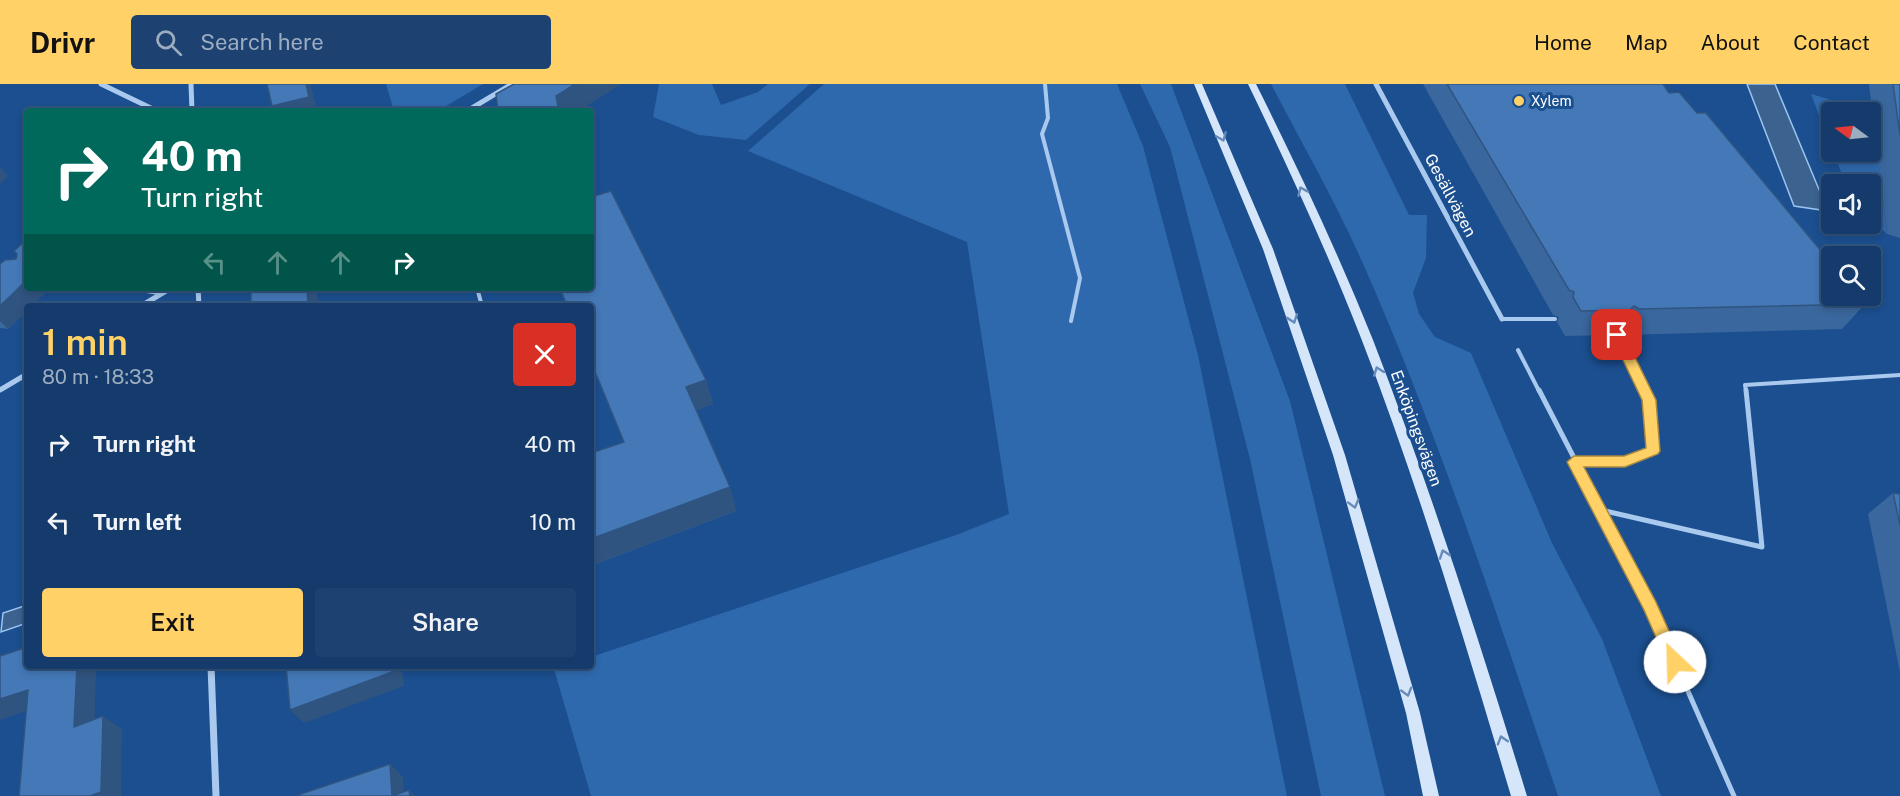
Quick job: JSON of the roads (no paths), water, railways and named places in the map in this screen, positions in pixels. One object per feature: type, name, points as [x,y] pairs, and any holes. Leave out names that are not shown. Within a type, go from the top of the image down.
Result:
[{"type":"main road","points":[[1198,84],[1268,249],[1340,455],[1413,713],[1431,796]]},
{"type":"main road","name":"Enköpingsvägen","points":[[1252,84],[1323,236],[1366,339],[1461,604],[1520,796]]},
{"type":"street","points":[[101,84],[151,108]]},
{"type":"street","points":[[191,84],[192,108]]},
{"type":"street","points":[[472,108],[512,84]]},
{"type":"street","name":"Gesällvägen","points":[[1376,84],[1502,319]]},
{"type":"street","points":[[150,291],[163,293]]},
{"type":"street","points":[[146,303],[166,291]]},
{"type":"street","points":[[0,390],[24,376]]},
{"type":"street","points":[[212,669],[216,796]]},
{"type":"lane","points":[[1045,84],[1048,118],[1042,134],[1080,278],[1071,321]]},
{"type":"lane","points":[[1502,319],[1555,319]]},
{"type":"lane","points":[[1574,462],[1625,461],[1653,451],[1649,400],[1617,335]]},
{"type":"lane","points":[[1518,350],[1651,607],[1734,796]]},
{"type":"lane","points":[[1601,510],[1762,547],[1745,385],[1900,375]]},
{"type":"place","name":"Xylem","points":[[1519,101]]}]
